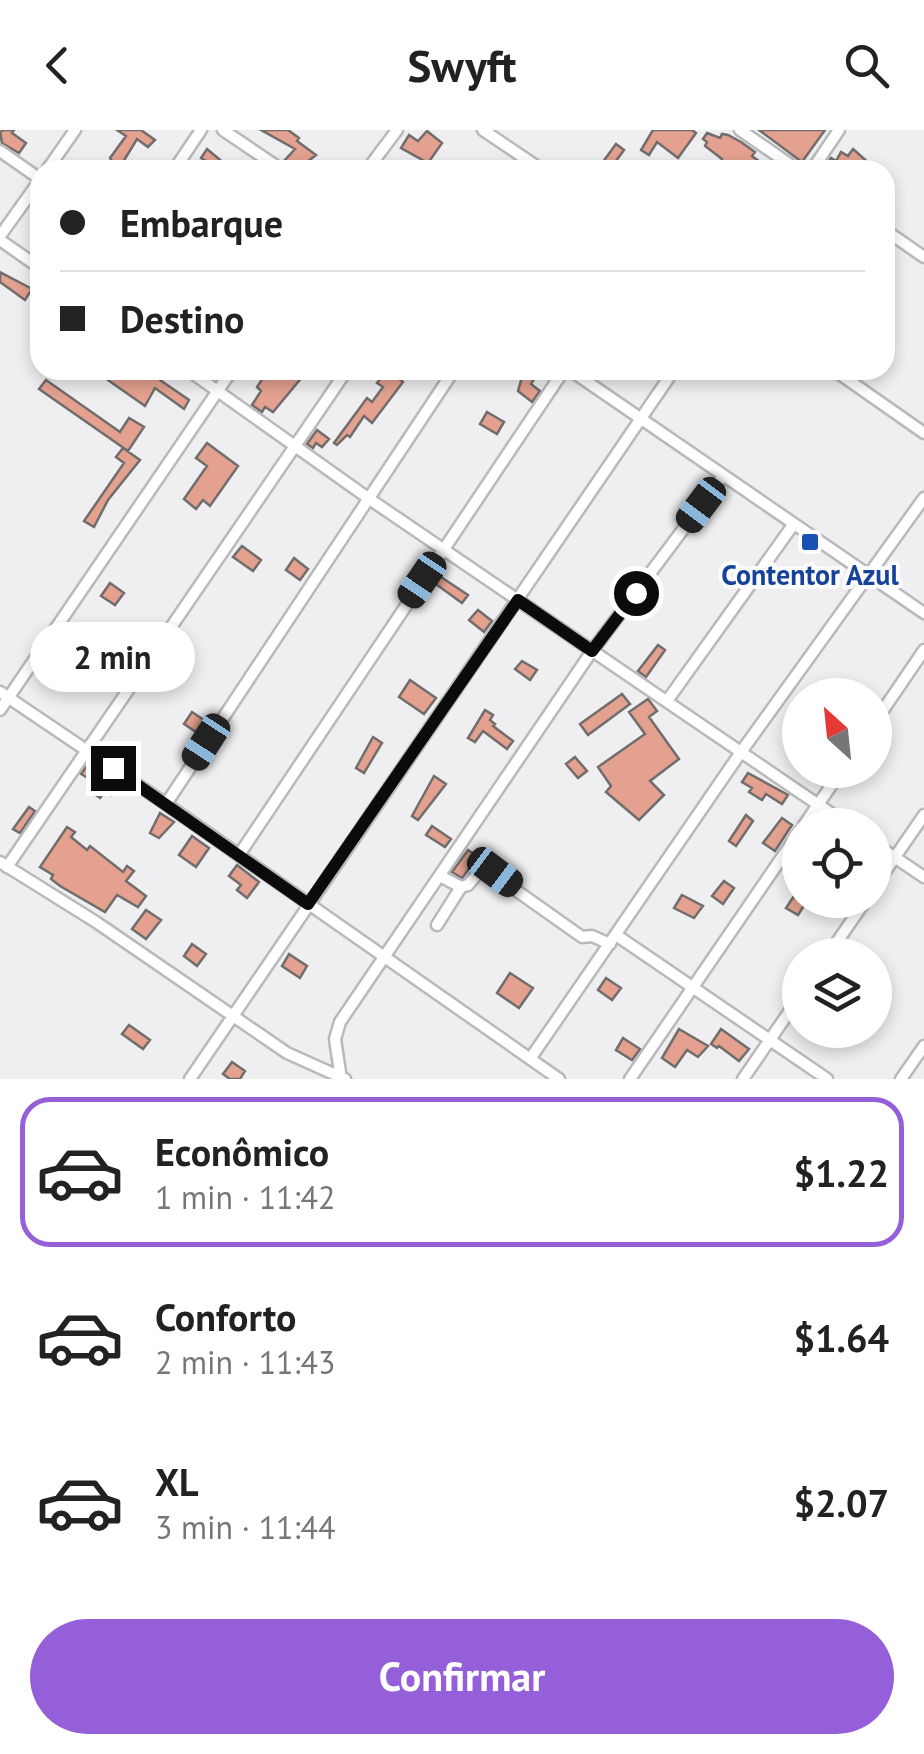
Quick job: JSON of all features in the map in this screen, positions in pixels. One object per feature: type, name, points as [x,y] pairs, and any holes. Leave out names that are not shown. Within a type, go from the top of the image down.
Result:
[{"type":"street","points":[[54,160],[75,130]]},
{"type":"street","points":[[181,160],[201,130]]},
{"type":"street","points":[[223,130],[267,160]]},
{"type":"street","points":[[374,160],[397,130]]},
{"type":"street","points":[[483,130],[527,160]]},
{"type":"street","points":[[740,130],[784,160]]},
{"type":"street","points":[[819,160],[840,130]]},
{"type":"street","points":[[0,151],[30,172]]},
{"type":"street","points":[[30,194],[0,238],[30,260]]},
{"type":"street","points":[[895,237],[924,257]]},
{"type":"street","points":[[202,380],[442,549],[824,808]]},
{"type":"street","points":[[0,710],[4,695],[225,380]]},
{"type":"street","points":[[340,380],[4,864],[297,1058],[342,1078]]},
{"type":"street","points":[[166,804],[447,380]]},
{"type":"street","points":[[239,855],[442,549],[560,380]]},
{"type":"street","points":[[582,380],[924,613]]},
{"type":"street","points":[[190,1079],[667,380]]},
{"type":"street","points":[[849,380],[924,432]]},
{"type":"street","points":[[342,1078],[336,1031],[592,651],[722,476]]},
{"type":"street","points":[[530,1059],[741,752],[924,498]]},
{"type":"street","points":[[667,701],[793,524]]},
{"type":"street","points":[[892,697],[924,650]]},
{"type":"street","points":[[4,695],[560,1079]]},
{"type":"street","points":[[815,808],[829,788]]},
{"type":"street","points":[[892,861],[924,815]]},
{"type":"street","points":[[630,1079],[782,857]]},
{"type":"street","points":[[894,858],[924,877]]},
{"type":"street","points":[[438,925],[461,887],[468,885],[483,867],[582,938],[613,940],[694,987],[827,1079]]},
{"type":"street","points":[[440,876],[461,887]]},
{"type":"street","points":[[743,1079],[782,1022]]},
{"type":"street","points":[[902,1079],[924,1046]]},
{"type":"building","points":[[14,130],[12,133],[26,143],[19,153],[2,143],[0,132]]},
{"type":"building","points":[[117,130],[141,130],[155,140],[148,147],[137,139],[124,160],[111,160],[126,136]]},
{"type":"building","points":[[261,130],[288,130],[316,155],[310,160],[285,160],[295,149]]},
{"type":"building","points":[[653,130],[696,133],[678,158],[657,142],[649,155],[641,150]]},
{"type":"building","points":[[759,130],[825,130],[803,160]]},
{"type":"building","points":[[427,131],[442,143],[430,160],[423,160],[401,148],[409,135],[418,141]]},
{"type":"building","points":[[707,133],[720,138],[722,134],[728,135],[755,152],[752,156],[757,160],[721,160],[705,146],[707,142],[703,139]]},
{"type":"building","points":[[616,144],[624,150],[617,160],[604,160]]},
{"type":"building","points":[[207,149],[220,160],[204,160],[201,158]]},
{"type":"building","points":[[853,149],[865,160],[837,160],[841,152],[848,156]]},
{"type":"building","points":[[0,272],[30,288],[30,292],[25,300],[0,282]]},
{"type":"building","points":[[46,380],[120,432],[129,418],[144,427],[128,451],[39,389]]},
{"type":"building","points":[[108,380],[160,380],[189,400],[184,409],[155,388],[145,406]]},
{"type":"building","points":[[262,380],[300,380],[273,412],[265,407],[262,412],[252,405],[261,391],[257,387]]},
{"type":"building","points":[[521,380],[534,380],[531,384],[540,391],[532,402],[518,391]]},
{"type":"building","points":[[403,382],[372,423],[364,416],[350,437],[334,443],[367,398],[372,402],[383,387],[377,383]]},
{"type":"building","points":[[487,412],[504,422],[497,434],[480,424]]},
{"type":"building","points":[[317,430],[329,439],[322,447],[316,443],[313,448],[307,444]]},
{"type":"building","points":[[207,443],[238,466],[210,506],[203,500],[196,509],[184,499],[207,466],[196,458]]},
{"type":"building","points":[[123,448],[140,460],[108,500],[94,527],[84,521],[124,463],[116,457]]},
{"type":"building","points":[[242,546],[261,560],[253,571],[233,557]]},
{"type":"building","points":[[294,558],[308,569],[300,580],[286,570]]},
{"type":"building","points":[[438,575],[468,595],[462,603],[433,582]]},
{"type":"building","points":[[110,583],[124,593],[115,605],[101,596]]},
{"type":"building","points":[[478,610],[492,621],[484,632],[469,620]]},
{"type":"building","points":[[128,643],[142,651],[133,664],[120,655]]},
{"type":"building","points":[[658,645],[665,650],[646,677],[638,671]]},
{"type":"building","points":[[522,661],[537,670],[530,680],[515,669]]},
{"type":"building","points":[[410,680],[436,698],[424,714],[399,697]]},
{"type":"building","points":[[622,694],[630,704],[588,735],[580,724]]},
{"type":"building","points":[[648,699],[657,711],[649,717],[679,759],[650,781],[664,795],[639,820],[606,792],[611,786],[598,767],[645,734],[629,712]]},
{"type":"building","points":[[485,710],[493,715],[493,726],[513,741],[507,749],[483,731],[475,742],[468,738]]},
{"type":"building","points":[[192,712],[204,720],[196,732],[184,724]]},
{"type":"building","points":[[373,737],[382,743],[364,773],[356,768]]},
{"type":"building","points":[[575,757],[587,771],[578,778],[566,764]]},
{"type":"building","points":[[89,763],[119,784],[111,795],[105,791],[100,798],[93,793],[99,785],[81,774]]},
{"type":"building","points":[[748,773],[788,795],[782,804],[766,794],[762,800],[749,792],[752,788],[742,782]]},
{"type":"building","points":[[434,776],[446,784],[418,820],[412,816]]},
{"type":"building","points":[[29,807],[35,811],[20,833],[13,829]]},
{"type":"building","points":[[160,813],[174,822],[159,838],[150,833]]},
{"type":"building","points":[[746,815],[753,821],[736,846],[729,841]]},
{"type":"building","points":[[782,818],[782,840],[775,851],[763,843]]},
{"type":"building","points":[[432,826],[451,839],[445,847],[426,835]]},
{"type":"building","points":[[67,827],[75,832],[71,837],[87,850],[90,846],[123,872],[127,866],[134,871],[126,881],[146,896],[138,907],[117,895],[105,912],[60,886],[51,879],[53,875],[40,867]]},
{"type":"building","points":[[192,836],[209,848],[196,867],[179,855]]},
{"type":"building","points":[[468,850],[478,857],[462,878],[452,872]]},
{"type":"building","points":[[237,865],[259,882],[247,898],[237,890],[241,885],[229,876]]},
{"type":"building","points":[[724,881],[734,888],[723,904],[712,896]]},
{"type":"building","points":[[682,895],[703,906],[694,918],[674,908]]},
{"type":"building","points":[[146,910],[161,920],[146,939],[132,929]]},
{"type":"building","points":[[192,944],[206,954],[197,966],[184,956]]},
{"type":"building","points":[[289,954],[307,966],[300,978],[282,966]]},
{"type":"building","points":[[510,973],[533,988],[519,1008],[497,993]]},
{"type":"building","points":[[606,978],[621,988],[612,1000],[598,990]]},
{"type":"building","points":[[129,1025],[150,1040],[143,1049],[122,1034]]},
{"type":"building","points":[[679,1029],[708,1046],[698,1057],[687,1050],[675,1067],[662,1058]]},
{"type":"building","points":[[721,1029],[749,1049],[739,1061],[711,1044]]},
{"type":"building","points":[[623,1038],[640,1049],[632,1060],[616,1050]]},
{"type":"building","points":[[232,1062],[245,1071],[240,1079],[223,1074]]},
{"type":"place","name":"Contentor Azul","points":[[810,542]]},
{"type":"route","points":[[113,768],[308,904],[518,600],[592,651],[636,593]]}]
